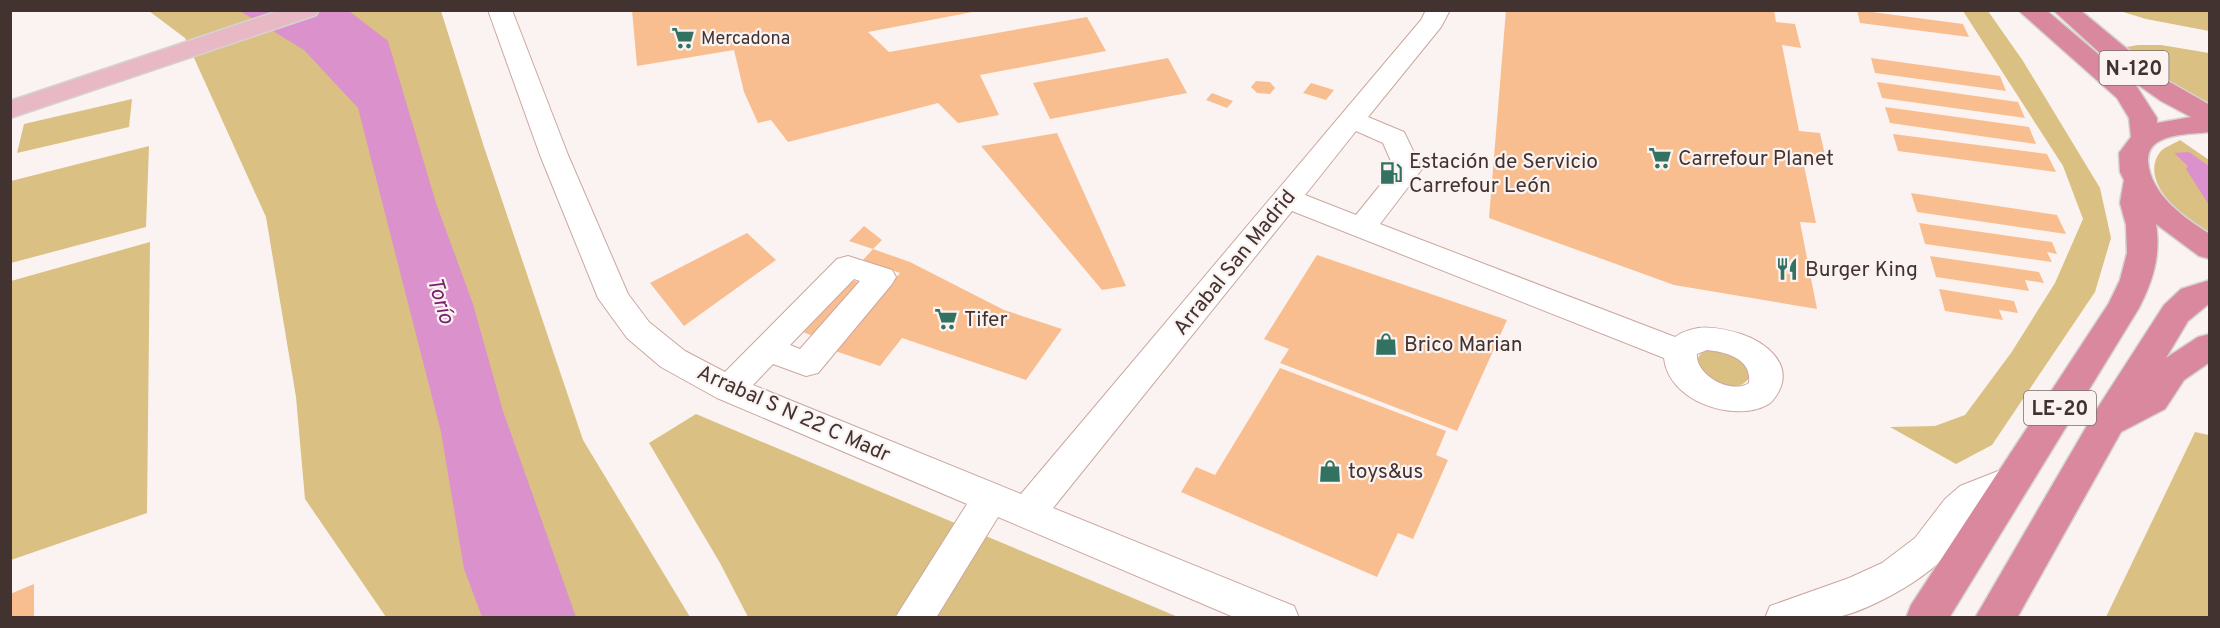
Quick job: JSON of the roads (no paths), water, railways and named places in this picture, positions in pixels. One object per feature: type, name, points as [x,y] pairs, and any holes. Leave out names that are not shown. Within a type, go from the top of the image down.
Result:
[{"type":"highway","name":"N-120","points":[[2030,10],[2127,93],[2143,118],[2145,137]]},
{"type":"highway","name":"N-120","points":[[2065,10],[2155,84],[2180,101],[2210,116]]},
{"type":"highway","points":[[2210,124],[2171,127],[2145,137],[2135,147],[2132,155],[2133,173],[2137,183],[2165,219],[2210,249]]},
{"type":"highway","name":"LE-20","points":[[1926,618],[2123,308],[2138,280],[2142,258],[2142,231],[2133,199],[2137,183]]},
{"type":"highway","name":"LE-20","points":[[1995,618],[2108,422],[2176,313],[2193,297],[2210,291]]},
{"type":"highway","points":[[2108,422],[2153,400],[2172,371],[2210,346]]},
{"type":"main road","points":[[10,110],[307,10]]},
{"type":"street","name":"Arrabal S N 22 C Madr","points":[[500,10],[554,155],[614,298],[638,330],[672,359],[729,389],[1280,618]]},
{"type":"street","name":"Arrabal San Madrid","points":[[1028,512],[1432,22],[1438,10]]},
{"type":"street","points":[[1351,119],[1394,138],[1408,169],[1362,227]]},
{"type":"street","points":[[1286,198],[1681,352]]},
{"type":"street","points":[[729,389],[769,350]]},
{"type":"street","points":[[1784,618],[1861,591],[1896,575],[1928,549],[1958,510],[1973,496],[2016,478]]},
{"type":"street","points":[[914,618],[991,498]]},
{"type":"water","name":"Torío","points":[[240,11],[349,11],[388,41],[436,203],[473,304],[503,411],[576,617],[482,617],[464,569],[441,432],[358,108],[304,50]]},
{"type":"water","points":[[2189,152],[2209,166],[2209,205],[2186,169],[2188,166],[2174,153]]},
{"type":"place","name":"Mercadona","points":[[683,38]]},
{"type":"place","name":"Carrefour Planet","points":[[1660,158]]},
{"type":"place","name":"Estación de Servicio Carrefour León","points":[[1391,173]]},
{"type":"place","name":"Burger King","points":[[1787,269]]},
{"type":"place","name":"Tifer","points":[[946,319]]},
{"type":"place","name":"Brico Marian","points":[[1386,344]]},
{"type":"place","name":"toys&us","points":[[1330,471]]}]
